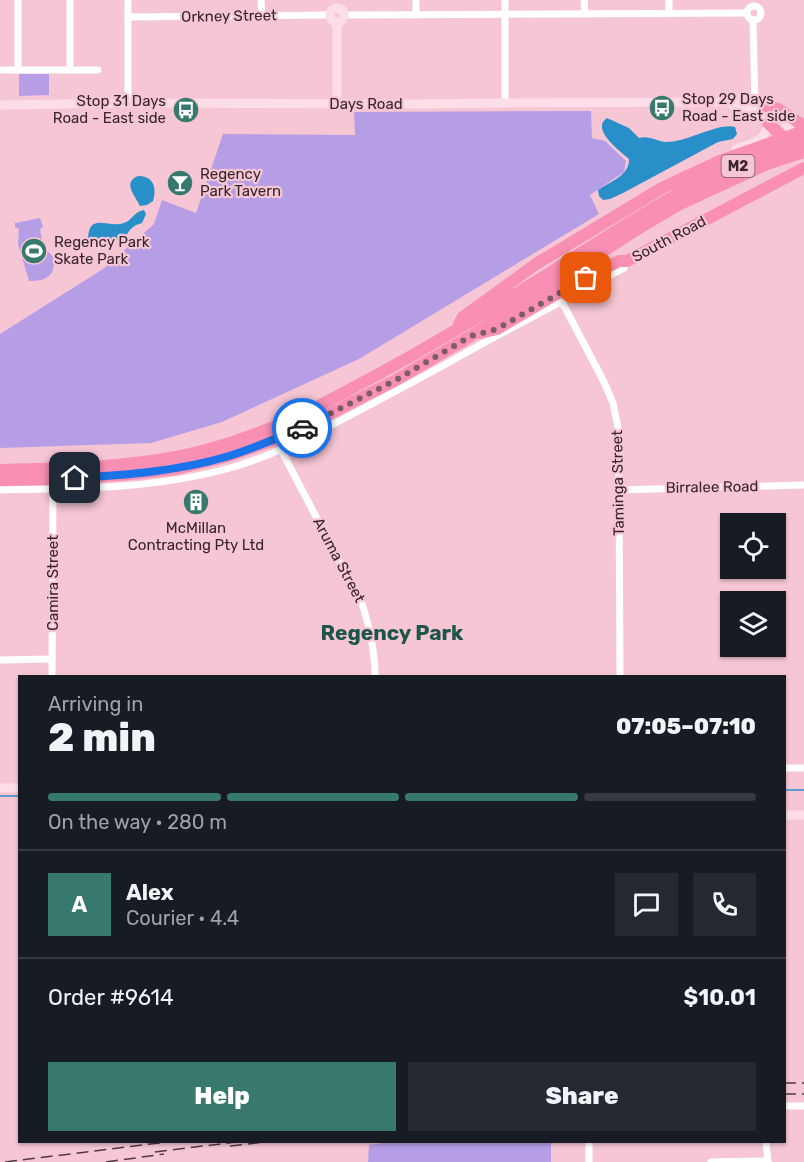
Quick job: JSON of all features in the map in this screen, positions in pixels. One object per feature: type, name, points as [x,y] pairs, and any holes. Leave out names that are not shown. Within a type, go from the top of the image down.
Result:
[{"type":"highway","points":[[758,108],[778,109],[804,126]]},
{"type":"highway","points":[[758,193],[785,176],[802,149],[792,133],[768,123]]},
{"type":"highway","points":[[453,332],[463,317],[536,264],[653,194],[720,161],[792,133]]},
{"type":"highway","name":"M2","points":[[0,480],[121,475],[176,468],[228,456],[276,439],[396,380],[471,336],[644,225],[713,176],[761,156],[802,149]]},
{"type":"highway","points":[[739,155],[755,160],[760,166],[764,180],[758,193]]},
{"type":"highway","name":"South Road","points":[[627,261],[804,168]]},
{"type":"highway","name":"M2","points":[[0,470],[51,469],[160,460],[207,449],[263,431],[304,414],[383,372],[550,273],[638,216],[678,200]]},
{"type":"highway","points":[[471,336],[497,329],[619,261],[627,261]]},
{"type":"street","points":[[18,0],[18,70]]},
{"type":"street","points":[[70,0],[70,70]]},
{"type":"street","points":[[128,0],[128,103]]},
{"type":"street","points":[[261,0],[262,15]]},
{"type":"street","points":[[416,0],[416,15]]},
{"type":"street","points":[[505,0],[505,103]]},
{"type":"street","points":[[585,0],[585,14]]},
{"type":"street","points":[[669,0],[669,14]]},
{"type":"street","points":[[754,3],[761,13],[758,19],[753,20],[748,17],[747,13],[754,3]]},
{"type":"street","points":[[337,12],[337,104]]},
{"type":"street","name":"Orkney Street","points":[[128,17],[337,12],[416,15],[747,13]]},
{"type":"street","points":[[720,161],[734,150],[766,135],[768,123],[758,108],[753,20]]},
{"type":"street","points":[[2,70],[98,70]]},
{"type":"street","name":"Days Road","points":[[0,105],[731,102],[735,99],[758,108]]},
{"type":"street","points":[[758,108],[781,118],[792,133]]},
{"type":"street","name":"South Road","points":[[0,490],[116,487],[172,481],[231,468],[281,450],[562,302],[624,268],[627,261]]},
{"type":"street","name":"Taminga Street","points":[[562,302],[604,382],[613,403],[618,428],[620,675]]},
{"type":"street","name":"Aruma Street","points":[[281,450],[362,604],[374,645],[375,675]]},
{"type":"street","name":"Birralee Road","points":[[619,490],[804,485]]},
{"type":"street","name":"Camira Street","points":[[52,675],[53,489]]},
{"type":"street","points":[[0,660],[52,659]]},
{"type":"street","points":[[786,768],[804,768]]},
{"type":"street","points":[[0,788],[18,788]]},
{"type":"street","points":[[786,815],[804,815]]},
{"type":"street","points":[[786,1106],[804,1106]]},
{"type":"street","points":[[589,1143],[590,1162]]},
{"type":"street","points":[[711,1162],[768,1161],[766,1143]]},
{"type":"shaded area","points":[[19,74],[49,74],[49,95],[19,96]]},
{"type":"shaded area","points":[[591,111],[592,138],[605,141],[626,161],[624,172],[590,195],[599,214],[359,359],[222,422],[151,443],[0,448],[0,334],[103,269],[154,224],[162,200],[196,213],[223,134],[355,135],[354,112]]},
{"type":"shaded area","name":"Regency Park Skate Park","points":[[40,218],[43,226],[40,230],[42,239],[37,245],[51,254],[54,265],[46,278],[29,281],[18,244],[19,229],[15,227],[15,223]]},
{"type":"shaded area","points":[[382,1143],[551,1143],[551,1162],[368,1162],[369,1145]]},
{"type":"water","points":[[607,118],[629,128],[639,138],[666,142],[729,126],[735,127],[737,134],[733,139],[718,142],[623,193],[603,200],[598,190],[623,174],[629,159],[604,134],[602,128]]},
{"type":"water","points":[[138,176],[151,180],[154,187],[153,201],[147,205],[140,206],[131,190],[131,182]]},
{"type":"water","points":[[144,210],[146,214],[142,223],[132,228],[125,238],[102,243],[88,239],[89,231],[96,223],[124,223]]},
{"type":"waterway","points":[[786,790],[804,790]]},
{"type":"waterway","points":[[0,796],[18,796]]},
{"type":"railway","points":[[786,1083],[804,1083]]},
{"type":"railway","points":[[786,1094],[804,1094]]},
{"type":"railway","points":[[5,1162],[159,1143]]},
{"type":"railway","points":[[155,1152],[228,1143]]},
{"type":"railway","points":[[230,1146],[256,1143]]},
{"type":"railway","points":[[106,1162],[164,1154]]},
{"type":"way so far","points":[[302,428],[396,380],[471,336],[497,329],[586,278]]},
{"type":"place","name":"Stop 29 Days Road - East side","points":[[662,108]]},
{"type":"place","name":"Stop 31 Days Road - East side","points":[[186,110]]},
{"type":"place","name":"Regency Park Tavern","points":[[180,183]]},
{"type":"place","name":"Regency Park Skate Park","points":[[34,251]]},
{"type":"place","name":"McMillan Contracting Pty Ltd","points":[[196,502]]},
{"type":"district","name":"Regency Park","points":[[392,632]]},
{"type":"route","points":[[75,478],[176,468],[228,456],[302,428]]}]
